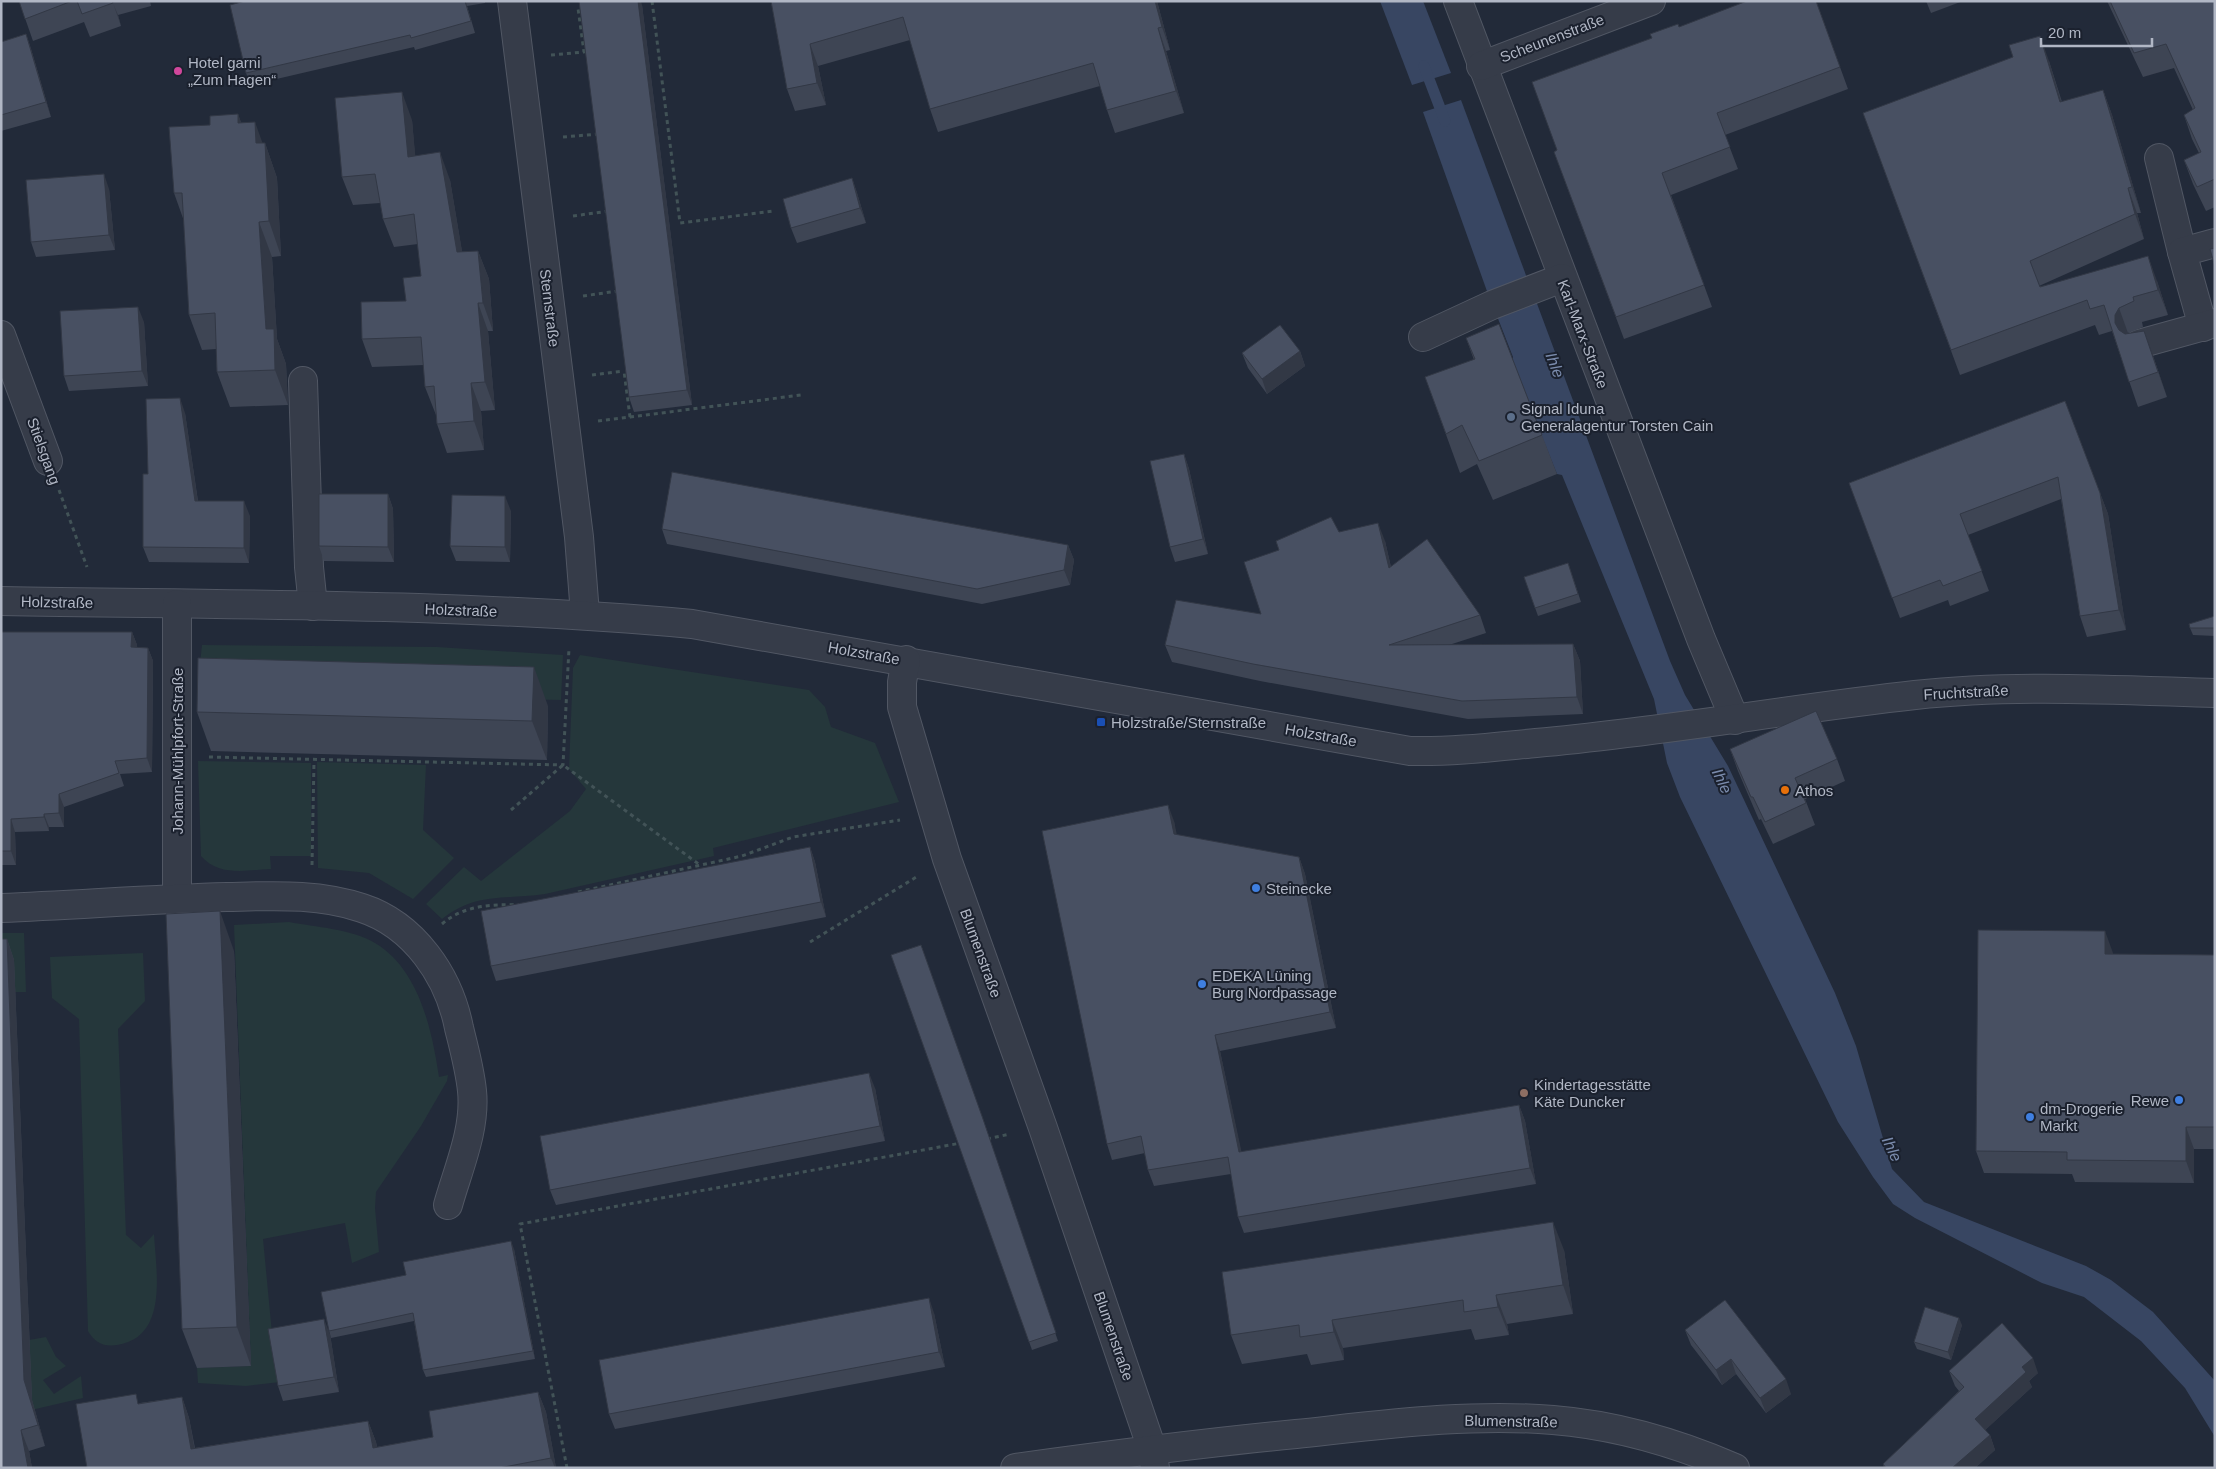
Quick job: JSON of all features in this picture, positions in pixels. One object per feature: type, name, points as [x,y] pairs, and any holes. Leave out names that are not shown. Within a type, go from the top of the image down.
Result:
[{"type":"street","name":"Sternstraße","points":[[512,1],[579,537],[585,614]]},
{"type":"street","name":"Karl-Marx-Straße","points":[[1458,1],[1481,66],[1701,639],[1727,721]]},
{"type":"street","name":"Scheunenstraße","points":[[1481,66],[1651,1]]},
{"type":"street","points":[[2139,344],[2209,325],[2182,252],[2158,158]]},
{"type":"street","points":[[2182,252],[2215,243]]},
{"type":"street","points":[[1423,337],[1492,305],[1562,278]]},
{"type":"street","name":"Stielsgang","points":[[1,335],[48,461]]},
{"type":"street","points":[[303,381],[309,567],[313,606]]},
{"type":"street","name":"Holzstraße","points":[[1,601],[313,606],[585,614],[692,624],[906,660],[1104,698],[1410,751],[1441,752],[1649,732],[1727,721]]},
{"type":"street","name":"Johann-Mühlpfort-Straße","points":[[177,604],[177,898]]},
{"type":"street","name":"Blumenstraße","points":[[906,660],[902,682],[902,708],[932,812],[1043,1128],[1153,1458],[1388,1424],[1480,1418],[1535,1420],[1624,1431],[1695,1451],[1735,1468]]},
{"type":"street","name":"Fruchtstraße","points":[[1727,721],[1831,706],[1963,691],[2077,689],[2215,693]]},
{"type":"street","points":[[1,908],[177,898],[282,896],[339,901],[363,908],[382,918],[418,945],[445,982],[455,1008],[472,1091],[470,1122],[448,1204]]},
{"type":"street","points":[[1015,1468],[1153,1458]]},
{"type":"path","points":[[652,1],[680,223],[774,211]]},
{"type":"path","points":[[542,56],[584,52],[578,8],[588,6]]},
{"type":"path","points":[[562,138],[600,134]]},
{"type":"path","points":[[572,216],[609,211]]},
{"type":"path","points":[[582,296],[619,291]]},
{"type":"path","points":[[624,371],[630,417]]},
{"type":"path","points":[[590,375],[629,371]]},
{"type":"path","points":[[596,421],[801,395]]},
{"type":"path","name":"Stielsgang","points":[[48,461],[87,567]]},
{"type":"path","points":[[511,810],[563,765],[570,642]]},
{"type":"path","points":[[202,757],[563,765],[700,865]]},
{"type":"path","points":[[312,873],[314,760]]},
{"type":"path","points":[[570,894],[742,856],[793,837],[910,818],[932,812]]},
{"type":"path","points":[[810,942],[947,859]]},
{"type":"path","points":[[418,945],[451,916],[461,911],[495,904],[524,905]]},
{"type":"path","points":[[985,1139],[1043,1128]]},
{"type":"path","points":[[567,1468],[520,1224],[966,1142]]},
{"type":"shaded area","points":[[202,645],[437,647],[563,655],[561,700],[197,691]]},
{"type":"shaded area","points":[[580,655],[809,690],[825,707],[831,727],[875,743],[899,802],[713,848],[714,856],[545,894],[479,901],[455,910],[442,919],[426,904],[464,867],[481,881],[570,811],[586,789],[569,769],[573,668]]},
{"type":"shaded area","points":[[198,761],[311,763],[311,856],[270,856],[271,869],[234,871],[225,870],[208,863],[201,856]]},
{"type":"shaded area","points":[[317,762],[426,765],[423,830],[454,858],[413,899],[369,873],[318,868]]},
{"type":"shaded area","points":[[289,922],[333,929],[366,938],[390,954],[403,968],[413,984],[427,1021],[439,1077],[448,1075],[447,1081],[421,1126],[376,1192],[375,1208],[379,1252],[352,1263],[345,1223],[263,1239],[273,1344],[280,1382],[246,1386],[198,1383],[197,1368],[251,1366],[234,925]]},
{"type":"shaded area","points":[[1,933],[24,933],[26,992],[15,992],[1,960]]},
{"type":"shaded area","points":[[143,953],[145,1001],[118,1029],[126,1235],[141,1248],[154,1234],[157,1283],[156,1300],[152,1316],[145,1329],[134,1339],[117,1345],[108,1345],[94,1339],[88,1331],[79,1019],[52,998],[50,957]]},
{"type":"shaded area","points":[[46,1337],[56,1357],[66,1366],[43,1380],[54,1394],[81,1376],[83,1398],[1,1417],[1,1376],[29,1340]]},
{"type":"water","points":[[1380,1],[1423,1],[1451,73],[1412,85]]},
{"type":"water","points":[[1461,100],[1527,278],[1488,294],[1423,112]]},
{"type":"water","points":[[1536,301],[1670,661],[1685,695],[1728,766],[1835,993],[1856,1046],[1892,1169],[1924,1202],[2086,1266],[2111,1280],[2153,1312],[2215,1381],[2215,1437],[2185,1388],[2141,1341],[2084,1297],[2042,1283],[1915,1218],[1893,1204],[1873,1177],[1838,1122],[1680,797],[1667,763],[1654,699],[1562,475],[1557,474],[1513,364],[1513,357],[1497,316]]},
{"type":"building","points":[[19,1],[72,1],[25,19]]},
{"type":"building","points":[[77,1],[112,1],[113,3],[82,14]]},
{"type":"building","points":[[245,1],[465,1],[471,21],[411,38],[410,35],[246,73],[230,5]]},
{"type":"building","points":[[579,1],[638,1],[687,390],[629,397]]},
{"type":"building","points":[[771,1],[1155,1],[1162,27],[1158,28],[1176,91],[1107,110],[1093,63],[930,109],[903,17],[810,44],[817,83],[787,89]]},
{"type":"building","points":[[1747,1],[1816,1],[1840,67],[1717,113],[1730,147],[1662,173],[1704,285],[1616,317],[1554,152],[1557,150],[1532,82],[1652,38],[1650,34],[1678,24],[1679,27]]},
{"type":"building","points":[[2110,1],[2215,1],[2215,179],[2197,187],[2184,160],[2201,152],[2184,115],[2195,108],[2166,44],[2134,53]]},
{"type":"building","points":[[26,34],[46,102],[1,115],[1,42]]},
{"type":"building","points":[[2040,36],[2060,102],[2103,90],[2132,187],[2128,188],[2135,214],[2030,261],[2040,287],[2148,256],[2158,290],[2133,297],[2134,301],[2119,308],[2115,315],[2115,323],[2119,330],[2125,334],[2144,331],[2158,372],[2129,382],[2104,305],[2090,309],[2087,300],[1951,350],[1863,113],[2013,57],[2009,45]]},
{"type":"building","points":[[402,92],[408,157],[440,152],[457,252],[478,251],[483,303],[478,303],[485,382],[471,383],[474,421],[437,424],[434,386],[425,387],[421,337],[362,339],[361,302],[406,301],[403,278],[421,276],[414,214],[383,219],[375,174],[342,177],[335,98]]},
{"type":"building","points":[[238,114],[238,123],[255,122],[256,143],[265,143],[269,221],[259,222],[266,329],[274,329],[275,370],[217,372],[215,313],[189,315],[182,193],[174,193],[169,127],[210,125],[210,116]]},
{"type":"building","points":[[104,174],[109,235],[31,242],[26,180]]},
{"type":"building","points":[[852,178],[860,208],[791,228],[783,199]]},
{"type":"building","points":[[2215,248],[2215,267],[2210,249]]},
{"type":"building","points":[[138,307],[142,371],[64,376],[60,311]]},
{"type":"building","points":[[1499,324],[1542,435],[1479,461],[1462,425],[1446,434],[1425,377],[1475,359],[1466,338]]},
{"type":"building","points":[[1280,325],[1300,351],[1262,379],[1242,353]]},
{"type":"building","points":[[180,398],[195,501],[244,501],[244,548],[143,547],[143,474],[148,474],[146,399]]},
{"type":"building","points":[[2065,401],[2100,493],[2119,610],[2080,616],[2058,477],[1960,514],[1982,571],[1943,586],[1940,580],[1892,598],[1849,483]]},
{"type":"building","points":[[1184,454],[1203,539],[1170,547],[1150,461]]},
{"type":"building","points":[[672,472],[1068,545],[1064,570],[977,589],[662,529]]},
{"type":"building","points":[[319,494],[388,494],[388,547],[319,546]]},
{"type":"building","points":[[452,495],[505,496],[505,547],[450,546]]},
{"type":"building","points":[[1331,517],[1339,532],[1378,523],[1389,568],[1427,539],[1480,615],[1389,645],[1573,644],[1577,697],[1462,701],[1253,664],[1165,645],[1176,600],[1261,614],[1244,562],[1279,550],[1276,541]]},
{"type":"building","points":[[1568,563],[1578,594],[1535,608],[1524,577]]},
{"type":"building","points":[[2215,616],[2215,628],[2190,628],[2189,624]]},
{"type":"building","points":[[1,632],[132,632],[131,647],[148,648],[147,758],[115,761],[119,773],[59,794],[59,813],[44,814],[44,817],[11,819],[11,851],[1,851]]},
{"type":"building","points":[[198,658],[534,667],[532,721],[197,712]]},
{"type":"building","name":"Athos","points":[[1816,711],[1837,759],[1795,778],[1806,803],[1765,822],[1753,797],[1751,797],[1730,749]]},
{"type":"building","name":"EDEKA Lüning Burg Nordpassage","points":[[1168,805],[1174,834],[1299,857],[1330,1012],[1215,1035],[1239,1152],[1519,1105],[1530,1168],[1238,1217],[1228,1157],[1148,1170],[1141,1136],[1107,1144],[1042,831]]},
{"type":"building","points":[[810,847],[821,902],[491,966],[481,911]]},
{"type":"building","points":[[220,911],[237,1327],[182,1329],[166,914]]},
{"type":"building","points":[[1978,930],[2105,931],[2105,954],[2215,955],[2215,1127],[2186,1127],[2186,1161],[2067,1160],[2067,1152],[1976,1151]]},
{"type":"building","points":[[1,939],[7,939],[24,1380],[38,1425],[21,1430],[28,1468],[1,1468]]},
{"type":"building","points":[[921,945],[1056,1333],[1029,1342],[891,955]]},
{"type":"building","points":[[869,1073],[880,1126],[550,1190],[540,1136]]},
{"type":"building","points":[[1553,1222],[1563,1285],[1496,1295],[1498,1307],[1464,1312],[1463,1300],[1332,1320],[1334,1332],[1300,1337],[1299,1325],[1231,1335],[1222,1272]]},
{"type":"building","points":[[511,1241],[533,1351],[423,1370],[413,1313],[329,1331],[321,1292],[406,1275],[403,1262]]},
{"type":"building","points":[[929,1298],[939,1352],[609,1414],[599,1360]]},
{"type":"building","points":[[1725,1300],[1786,1379],[1760,1398],[1731,1359],[1716,1370],[1685,1330]]},
{"type":"building","points":[[1925,1307],[1959,1318],[1948,1352],[1914,1342]]},
{"type":"building","points":[[324,1319],[334,1377],[278,1386],[268,1329]]},
{"type":"building","points":[[2002,1323],[2033,1358],[2022,1367],[2026,1372],[1975,1419],[1990,1435],[1952,1468],[1886,1468],[1883,1464],[1964,1387],[1949,1371]]},
{"type":"building","points":[[538,1392],[551,1458],[499,1468],[87,1468],[76,1404],[136,1394],[138,1404],[182,1397],[191,1449],[368,1421],[373,1448],[433,1437],[429,1411]]},
{"type":"waterway","name":"Ihle","points":[[1424,66],[1445,121]]},
{"type":"place","name":"Hotel garni „Zum Hagen“","points":[[178,71]]},
{"type":"place","name":"Signal Iduna Generalagentur Torsten Cain","points":[[1511,417]]},
{"type":"place","name":"Holzstraße/Sternstraße","points":[[1101,722]]},
{"type":"place","name":"Athos","points":[[1785,790]]},
{"type":"place","name":"Steinecke","points":[[1256,888]]},
{"type":"place","name":"EDEKA Lüning Burg Nordpassage","points":[[1202,984]]},
{"type":"place","name":"Kindertagesstätte Käte Duncker","points":[[1524,1093]]},
{"type":"place","name":"Rewe","points":[[2179,1100]]},
{"type":"place","name":"dm-Drogerie Markt","points":[[2030,1117]]}]
